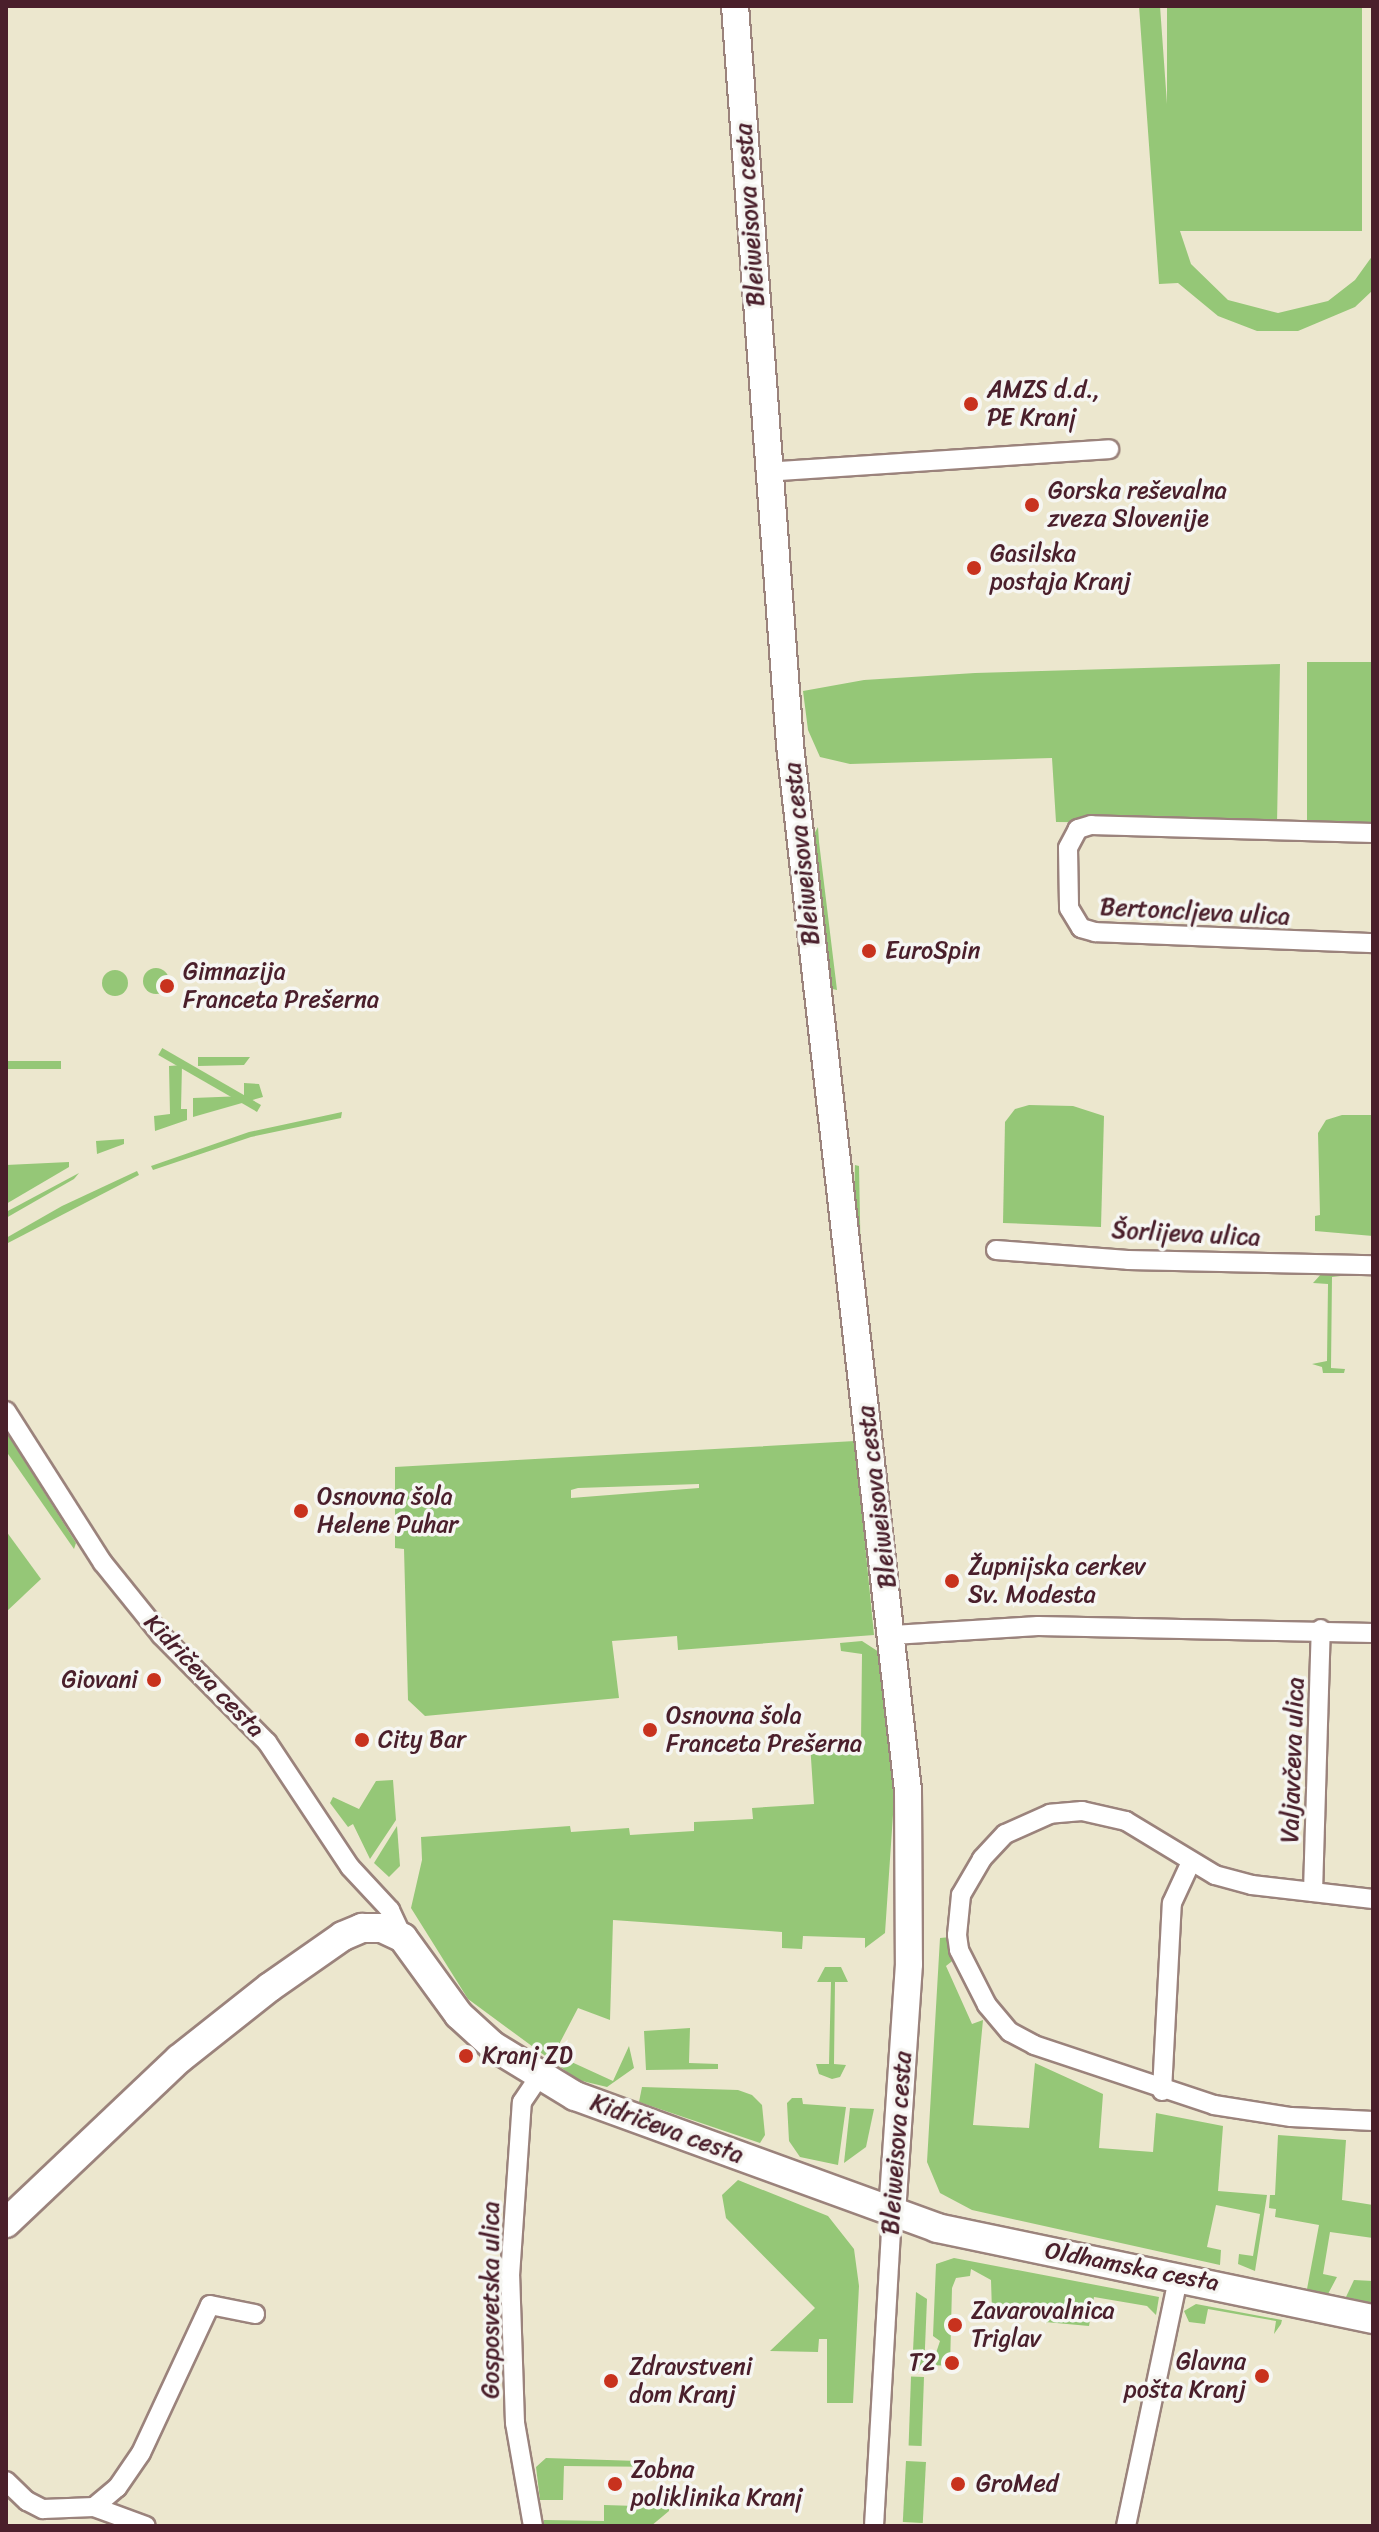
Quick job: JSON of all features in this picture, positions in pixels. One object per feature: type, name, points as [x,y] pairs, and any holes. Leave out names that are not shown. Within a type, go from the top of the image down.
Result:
[{"type":"main road","name":"Bleiweisova cesta","points":[[735,6],[766,472],[806,898],[893,1635],[908,1790],[911,1886],[892,2212]]},
{"type":"main road","points":[[6,2223],[179,2059],[270,1987],[362,1928],[382,1928],[403,1938]]},
{"type":"main road","name":"Kidričeva cesta","points":[[403,1938],[459,2015],[538,2078],[588,2101],[892,2212]]},
{"type":"main road","name":"Oldhamska cesta","points":[[892,2212],[937,2228],[1179,2275],[1373,2319]]},
{"type":"street","points":[[766,472],[1109,449]]},
{"type":"street","name":"Bertoncljeva ulica","points":[[1373,833],[1091,825],[1078,829],[1068,848],[1069,908],[1081,928],[1095,932],[1373,943]]},
{"type":"street","name":"Šorlijeva ulica","points":[[996,1250],[1128,1260],[1373,1265]]},
{"type":"street","name":"Kidričeva cesta","points":[[6,1411],[103,1563],[161,1635],[267,1742],[350,1867],[390,1910],[403,1938]]},
{"type":"street","points":[[893,1635],[1038,1626],[1321,1629],[1373,1633]]},
{"type":"street","name":"Valjavčeva ulica","points":[[1313,1892],[1321,1629]]},
{"type":"street","points":[[1373,1899],[1252,1885],[1190,1864],[1126,1821],[1082,1811],[1050,1814],[1005,1834],[982,1859],[961,1895],[959,1950],[987,2005],[1010,2032],[1162,2091],[1283,2116],[1373,2121]]},
{"type":"street","points":[[1162,2091],[1172,1903],[1190,1864]]},
{"type":"street","name":"Gosposvetska ulica","points":[[533,2526],[515,2423],[510,2276],[522,2102],[538,2078]]},
{"type":"street","name":"Bleiweisova cesta","points":[[874,2526],[892,2212]]},
{"type":"street","points":[[1126,2526],[1179,2275]]},
{"type":"street","points":[[85,2508],[117,2488],[141,2453],[210,2305],[255,2314]]},
{"type":"street","points":[[6,2481],[43,2509],[85,2508],[146,2526]]},
{"type":"street","points":[[85,2508],[87,2526]]},
{"type":"green space","points":[[1139,6],[1160,6],[1175,216],[1191,264],[1228,300],[1278,313],[1328,301],[1355,280],[1373,255],[1373,290],[1355,307],[1298,331],[1257,331],[1218,316],[1178,283],[1159,284]]},
{"type":"green space","points":[[1167,6],[1362,6],[1362,231],[1167,231]]},
{"type":"green space","points":[[1307,662],[1373,662],[1373,827],[1307,827]]},
{"type":"green space","points":[[1280,664],[1277,824],[1056,822],[1052,758],[850,764],[820,757],[808,730],[803,691],[864,680],[975,673]]},
{"type":"green space","points":[[818,827],[837,990],[828,988],[813,836]]},
{"type":"green space","points":[[156,968],[165,972],[169,981],[165,990],[156,994],[147,990],[143,981],[147,972]]},
{"type":"green space","points":[[115,970],[124,974],[128,983],[124,992],[115,996],[106,992],[102,983],[106,974]]},
{"type":"green space","points":[[162,1048],[261,1105],[257,1112],[158,1055]]},
{"type":"green space","points":[[198,1057],[250,1057],[244,1065],[198,1066]]},
{"type":"green space","points":[[6,1061],[61,1061],[61,1069],[6,1069]]},
{"type":"green space","points":[[182,1065],[181,1109],[187,1109],[187,1120],[155,1131],[154,1116],[170,1114],[169,1066]]},
{"type":"green space","points":[[244,1083],[259,1084],[263,1097],[193,1117],[193,1098],[244,1096]]},
{"type":"green space","points":[[1029,1105],[1073,1106],[1104,1116],[1101,1227],[1003,1223],[1005,1122],[1015,1109]]},
{"type":"green space","points":[[342,1112],[341,1118],[251,1137],[153,1170],[151,1166],[249,1132]]},
{"type":"green space","points":[[1342,1115],[1373,1115],[1373,1236],[1315,1231],[1315,1216],[1320,1215],[1318,1133],[1326,1120]]},
{"type":"green space","points":[[124,1139],[124,1144],[97,1154],[96,1141]]},
{"type":"green space","points":[[69,1162],[69,1167],[6,1204],[6,1165]]},
{"type":"green space","points":[[855,1165],[859,1166],[861,1272],[854,1203]]},
{"type":"green space","points":[[137,1171],[139,1175],[6,1244],[6,1238],[62,1206]]},
{"type":"green space","points":[[79,1173],[74,1179],[6,1218],[6,1212]]},
{"type":"green space","points":[[1323,1272],[1349,1275],[1332,1277],[1331,1368],[1345,1369],[1344,1373],[1323,1373],[1322,1367],[1312,1364],[1327,1361],[1328,1284],[1313,1283]]},
{"type":"green space","points":[[6,1431],[76,1543],[74,1549],[6,1451]]},
{"type":"green space","points":[[855,1441],[874,1635],[678,1650],[677,1636],[612,1641],[619,1698],[425,1716],[408,1700],[404,1549],[395,1548],[395,1467]],"holes":[[[699,1484],[699,1488],[571,1498],[571,1490],[578,1488]]]},
{"type":"green space","points":[[6,1531],[41,1579],[6,1612]]},
{"type":"green space","points":[[862,1641],[879,1652],[894,1800],[885,1933],[865,1948],[865,1938],[803,1936],[802,1949],[782,1948],[782,1932],[613,1920],[610,2020],[578,2008],[554,2054],[613,2081],[629,2046],[634,2068],[607,2087],[578,2080],[468,1999],[411,1908],[422,1860],[421,1837],[570,1826],[571,1832],[629,1828],[630,1835],[694,1831],[694,1822],[753,1819],[752,1808],[814,1804],[810,1743],[833,1736],[843,1736],[843,1743],[861,1742],[862,1654],[841,1651],[840,1643]]},
{"type":"green space","points":[[393,1780],[396,1820],[370,1859],[353,1824],[348,1827],[330,1803],[333,1797],[359,1809],[376,1781]]},
{"type":"green space","points":[[397,1826],[400,1866],[389,1877],[374,1863]]},
{"type":"green space","points":[[951,1937],[956,1958],[946,1966],[972,2024],[983,2020],[973,2125],[1029,2128],[1035,2063],[1103,2094],[1099,2148],[1153,2152],[1156,2113],[1223,2126],[1218,2191],[1267,2195],[1255,2271],[1238,2264],[1239,2254],[1253,2256],[1260,2214],[1216,2205],[1207,2247],[1221,2250],[1220,2265],[972,2210],[940,2193],[927,2162],[940,1938]]},
{"type":"green space","points":[[825,1967],[841,1967],[848,1982],[835,1982],[834,2064],[846,2065],[840,2077],[832,2079],[819,2074],[816,2064],[829,2064],[831,1982],[817,1982]]},
{"type":"green space","points":[[690,2028],[689,2063],[718,2064],[718,2069],[646,2070],[644,2031]]},
{"type":"green space","points":[[642,2087],[738,2090],[752,2095],[762,2105],[765,2135],[760,2143],[639,2102]]},
{"type":"green space","points":[[792,2098],[802,2098],[803,2104],[846,2107],[838,2165],[800,2157],[789,2141],[787,2103]]},
{"type":"green space","points":[[850,2108],[874,2109],[866,2147],[844,2163]]},
{"type":"green space","points":[[1278,2135],[1346,2140],[1342,2200],[1373,2205],[1373,2238],[1330,2232],[1323,2274],[1337,2277],[1328,2294],[1307,2289],[1319,2225],[1275,2217],[1276,2209],[1269,2208],[1270,2195],[1275,2195]]},
{"type":"green space","points":[[738,2180],[828,2216],[854,2249],[859,2286],[853,2403],[827,2403],[827,2339],[819,2339],[818,2352],[770,2351],[815,2308],[726,2218],[722,2195]]},
{"type":"green space","points":[[954,2258],[1159,2297],[1156,2315],[1147,2306],[1094,2297],[1089,2326],[1045,2322],[1023,2305],[992,2312],[991,2280],[971,2269],[970,2276],[956,2278],[952,2288],[950,2366],[932,2365],[940,2341],[933,2336],[936,2264]]},
{"type":"green space","points":[[1354,2280],[1373,2281],[1373,2303],[1346,2297]]},
{"type":"green space","points":[[916,2292],[927,2299],[924,2371],[912,2370]]},
{"type":"green space","points":[[1196,2304],[1282,2320],[1274,2334],[1276,2321],[1208,2309],[1205,2324],[1189,2322],[1184,2311]]},
{"type":"green space","points":[[911,2377],[924,2377],[922,2446],[909,2446]]},
{"type":"green space","points":[[546,2458],[638,2461],[638,2466],[666,2462],[666,2467],[564,2466],[563,2500],[540,2500],[536,2467]]},
{"type":"green space","points":[[906,2461],[926,2462],[923,2523],[903,2522]]},
{"type":"green space","points":[[604,2505],[669,2507],[669,2511],[651,2526],[544,2526],[544,2520],[604,2521]]},
{"type":"place","name":"AMZS d.d., PE Kranj","points":[[971,404]]},
{"type":"place","name":"Gorska reševalna zveza Slovenije","points":[[1032,505]]},
{"type":"place","name":"Gasilska postaja Kranj","points":[[974,568]]},
{"type":"place","name":"EuroSpin","points":[[869,951]]},
{"type":"place","name":"Gimnazija Franceta Prešerna","points":[[167,986]]},
{"type":"place","name":"Osnovna šola Helene Puhar","points":[[301,1511]]},
{"type":"place","name":"Župnijska cerkev Sv. Modesta","points":[[952,1581]]},
{"type":"place","name":"Giovani","points":[[154,1680]]},
{"type":"place","name":"Osnovna šola Franceta Prešerna","points":[[650,1730]]},
{"type":"place","name":"City Bar","points":[[362,1740]]},
{"type":"place","name":"Kranj ZD","points":[[466,2056]]},
{"type":"place","name":"Zavarovalnica Triglav","points":[[955,2325]]},
{"type":"place","name":"T2","points":[[952,2363]]},
{"type":"place","name":"Glavna pošta Kranj","points":[[1262,2376]]},
{"type":"place","name":"Zdravstveni dom Kranj","points":[[611,2381]]},
{"type":"place","name":"Zobna poliklinika Kranj","points":[[615,2484]]},
{"type":"place","name":"GroMed","points":[[958,2484]]}]
